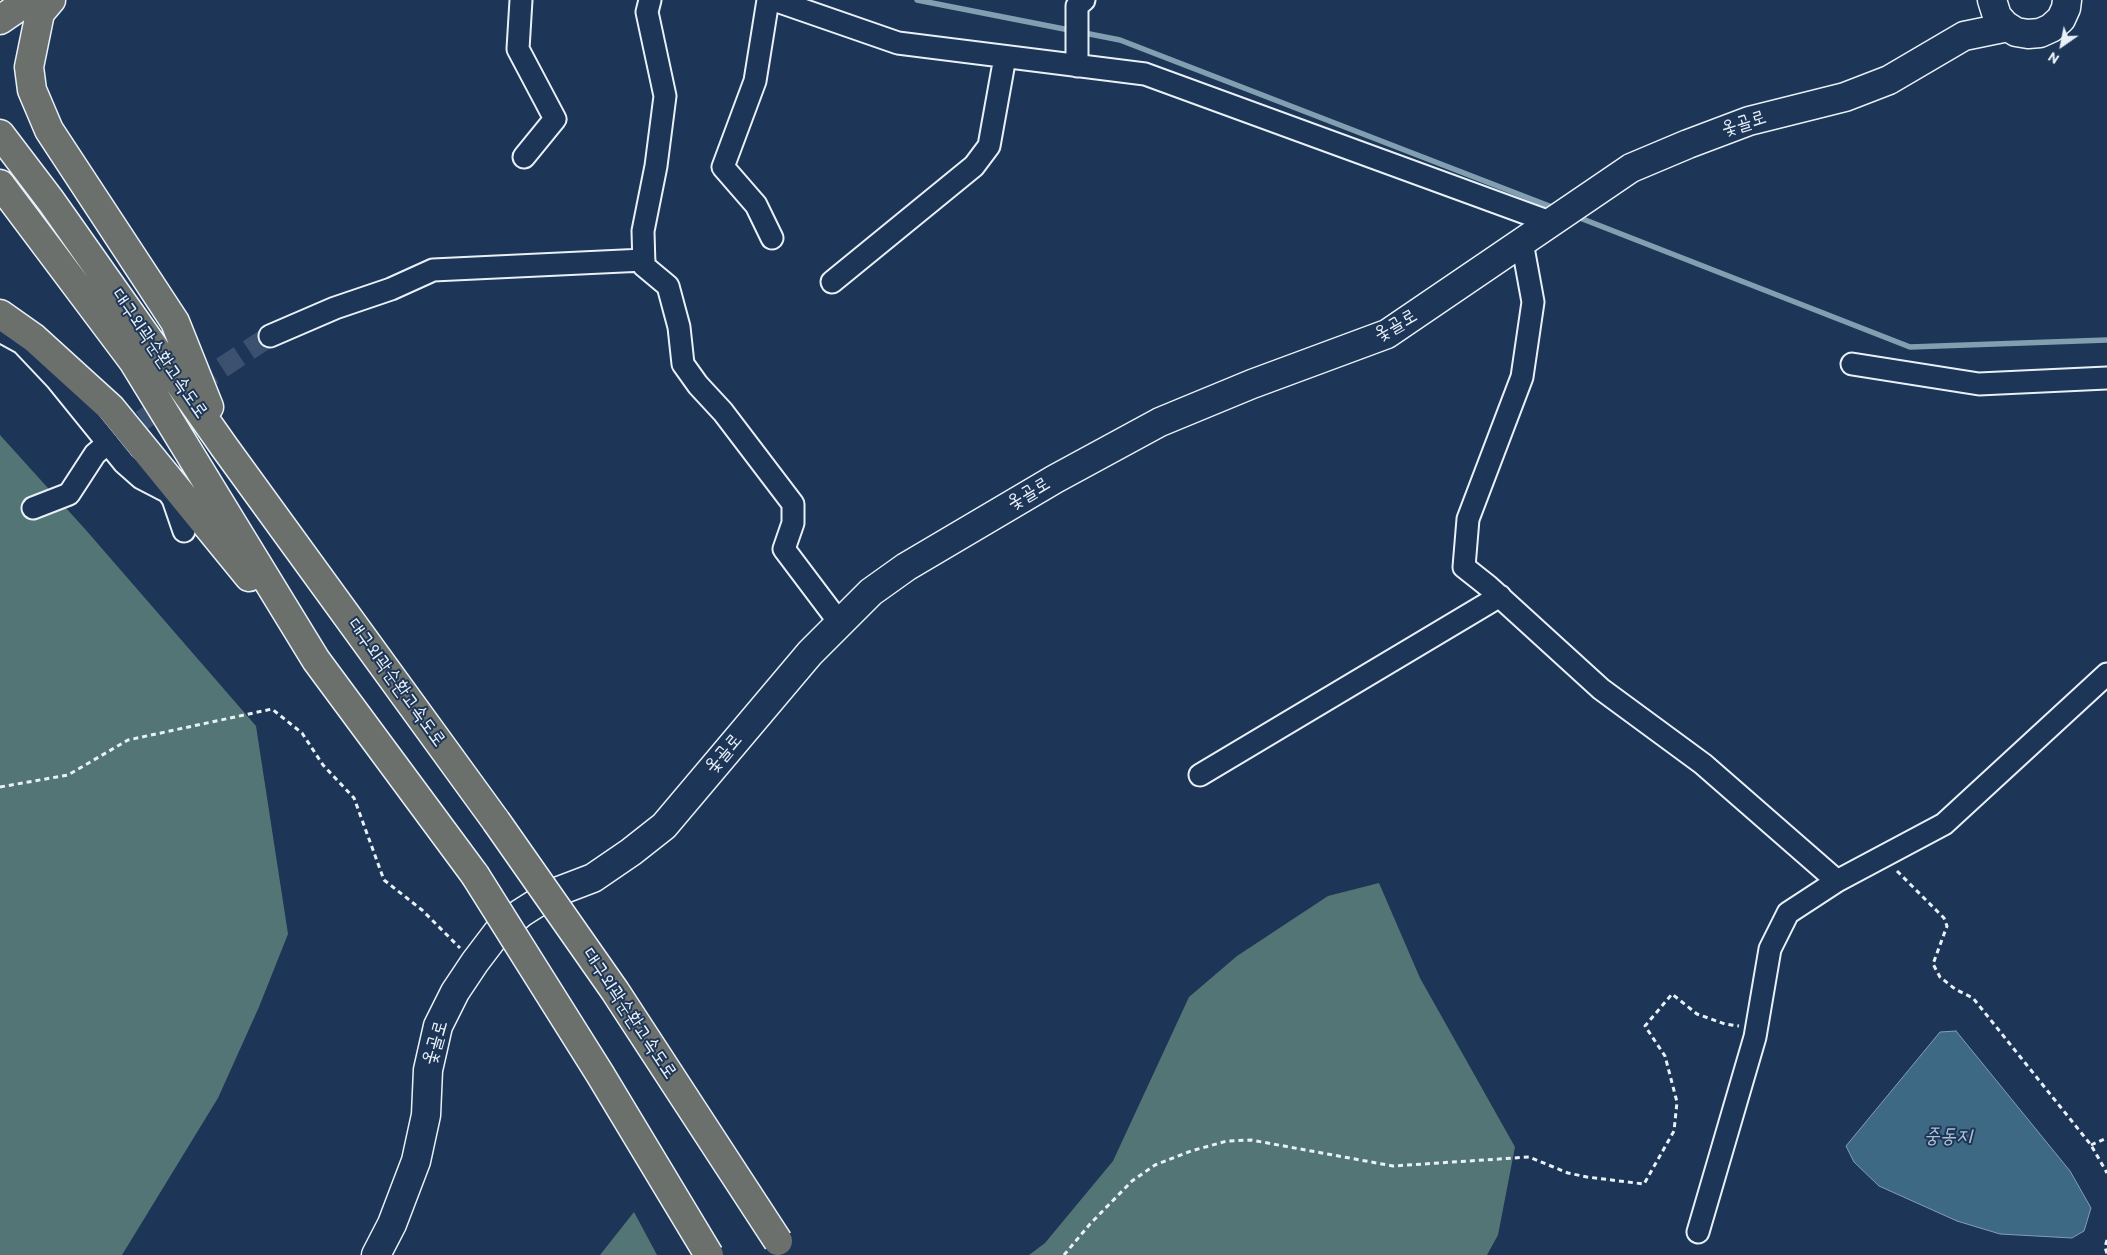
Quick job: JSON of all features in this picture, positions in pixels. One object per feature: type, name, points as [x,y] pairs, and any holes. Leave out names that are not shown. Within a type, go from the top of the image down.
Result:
[{"type":"highway","points":[[0,5],[6,0]]},
{"type":"highway","points":[[0,20],[29,0]]},
{"type":"highway","points":[[51,0],[40,13],[29,67],[32,90],[48,130],[175,322],[225,448]]},
{"type":"highway","name":"대구외곽순환고속도로","points":[[0,134],[51,200],[141,351],[316,660],[475,875],[600,1074],[708,1255]]},
{"type":"highway","name":"대구외곽순환고속도로","points":[[0,184],[225,448],[496,821],[615,991],[778,1241]]},
{"type":"highway","points":[[0,314],[34,338],[112,408],[316,660]]},
{"type":"street","points":[[521,0],[518,49],[555,119],[524,157]]},
{"type":"street","points":[[650,0],[647,12],[666,96],[656,166],[643,231],[644,266],[668,286],[679,327],[683,364],[698,385],[724,412],[793,504],[793,523],[784,549],[839,622]]},
{"type":"street","points":[[768,0],[755,82],[723,167],[756,205],[772,238]]},
{"type":"street","points":[[774,0],[898,43],[1146,74],[1550,222]]},
{"type":"street","points":[[1077,66],[1078,6],[1084,0]]},
{"type":"street","points":[[1992,1],[1997,16],[2008,27],[2016,32],[2028,34],[2040,33],[2051,28],[2060,19],[2068,0]]},
{"type":"street","points":[[1964,36],[1992,1]]},
{"type":"street","points":[[1964,36],[2008,27]]},
{"type":"street","name":"옻골로","points":[[376,1255],[392,1224],[416,1161],[426,1115],[428,1070],[438,1026],[455,992],[475,962],[497,933],[520,913],[551,894],[593,878],[632,852],[664,826],[810,653],[871,592],[906,567],[1055,478],[1169,418],[1252,384],[1386,334],[1631,168],[1688,144],[1749,122],[1845,97],[1889,80],[1964,36]]},
{"type":"street","points":[[832,282],[974,166],[989,146],[1005,57]]},
{"type":"street","points":[[1522,242],[1533,302],[1522,377],[1468,519],[1464,567],[1500,596],[1602,689],[1703,764],[1837,881]]},
{"type":"street","points":[[270,336],[335,308],[391,289],[433,270],[644,260]]},
{"type":"street","points":[[0,332],[22,343],[56,379],[124,464],[141,478],[168,492],[173,499],[184,531]]},
{"type":"street","points":[[1852,364],[1979,384],[2107,378]]},
{"type":"street","points":[[33,508],[69,494],[95,454],[108,443]]},
{"type":"street","points":[[1200,775],[1500,596]]},
{"type":"street","points":[[1698,1232],[1756,1029],[1770,949],[1788,913],[1837,881],[1944,824],[2107,674]]},
{"type":"path","points":[[0,787],[68,775],[128,740],[272,709],[302,733],[323,765],[354,798],[384,880],[422,910],[475,962]]},
{"type":"path","points":[[1883,856],[1944,918],[1947,926],[1933,964],[1940,977],[1955,989],[1973,998],[2090,1145],[2107,1173]]},
{"type":"path","points":[[1064,1255],[1090,1224],[1132,1181],[1155,1165],[1191,1151],[1227,1141],[1251,1140],[1393,1166],[1529,1157],[1568,1173],[1644,1184],[1674,1131],[1677,1102],[1665,1056],[1646,1026],[1672,994],[1697,1014],[1725,1024],[1756,1029]]},
{"type":"path","points":[[2090,1145],[2107,1138]]},
{"type":"path","points":[[2107,1240],[2105,1247],[2107,1254]]},
{"type":"green space","points":[[0,435],[85,529],[256,726],[288,934],[259,1007],[218,1098],[122,1255],[0,1255]]},
{"type":"green space","points":[[1379,883],[1420,978],[1515,1147],[1498,1235],[1487,1255],[1029,1255],[1045,1243],[1113,1161],[1189,997],[1237,956],[1328,896]]},
{"type":"green space","points":[[634,1212],[657,1255],[600,1255]]},
{"type":"water","name":"중동지","points":[[1956,1031],[2070,1171],[2091,1208],[2084,1231],[2072,1238],[2000,1234],[1957,1221],[1879,1186],[1854,1162],[1846,1146],[1940,1032]]},
{"type":"waterway","points":[[917,0],[1120,40],[1557,209]]},
{"type":"waterway","points":[[1575,216],[1910,347],[2107,340]]},
{"type":"tunnel","points":[[115,438],[270,336]]}]
